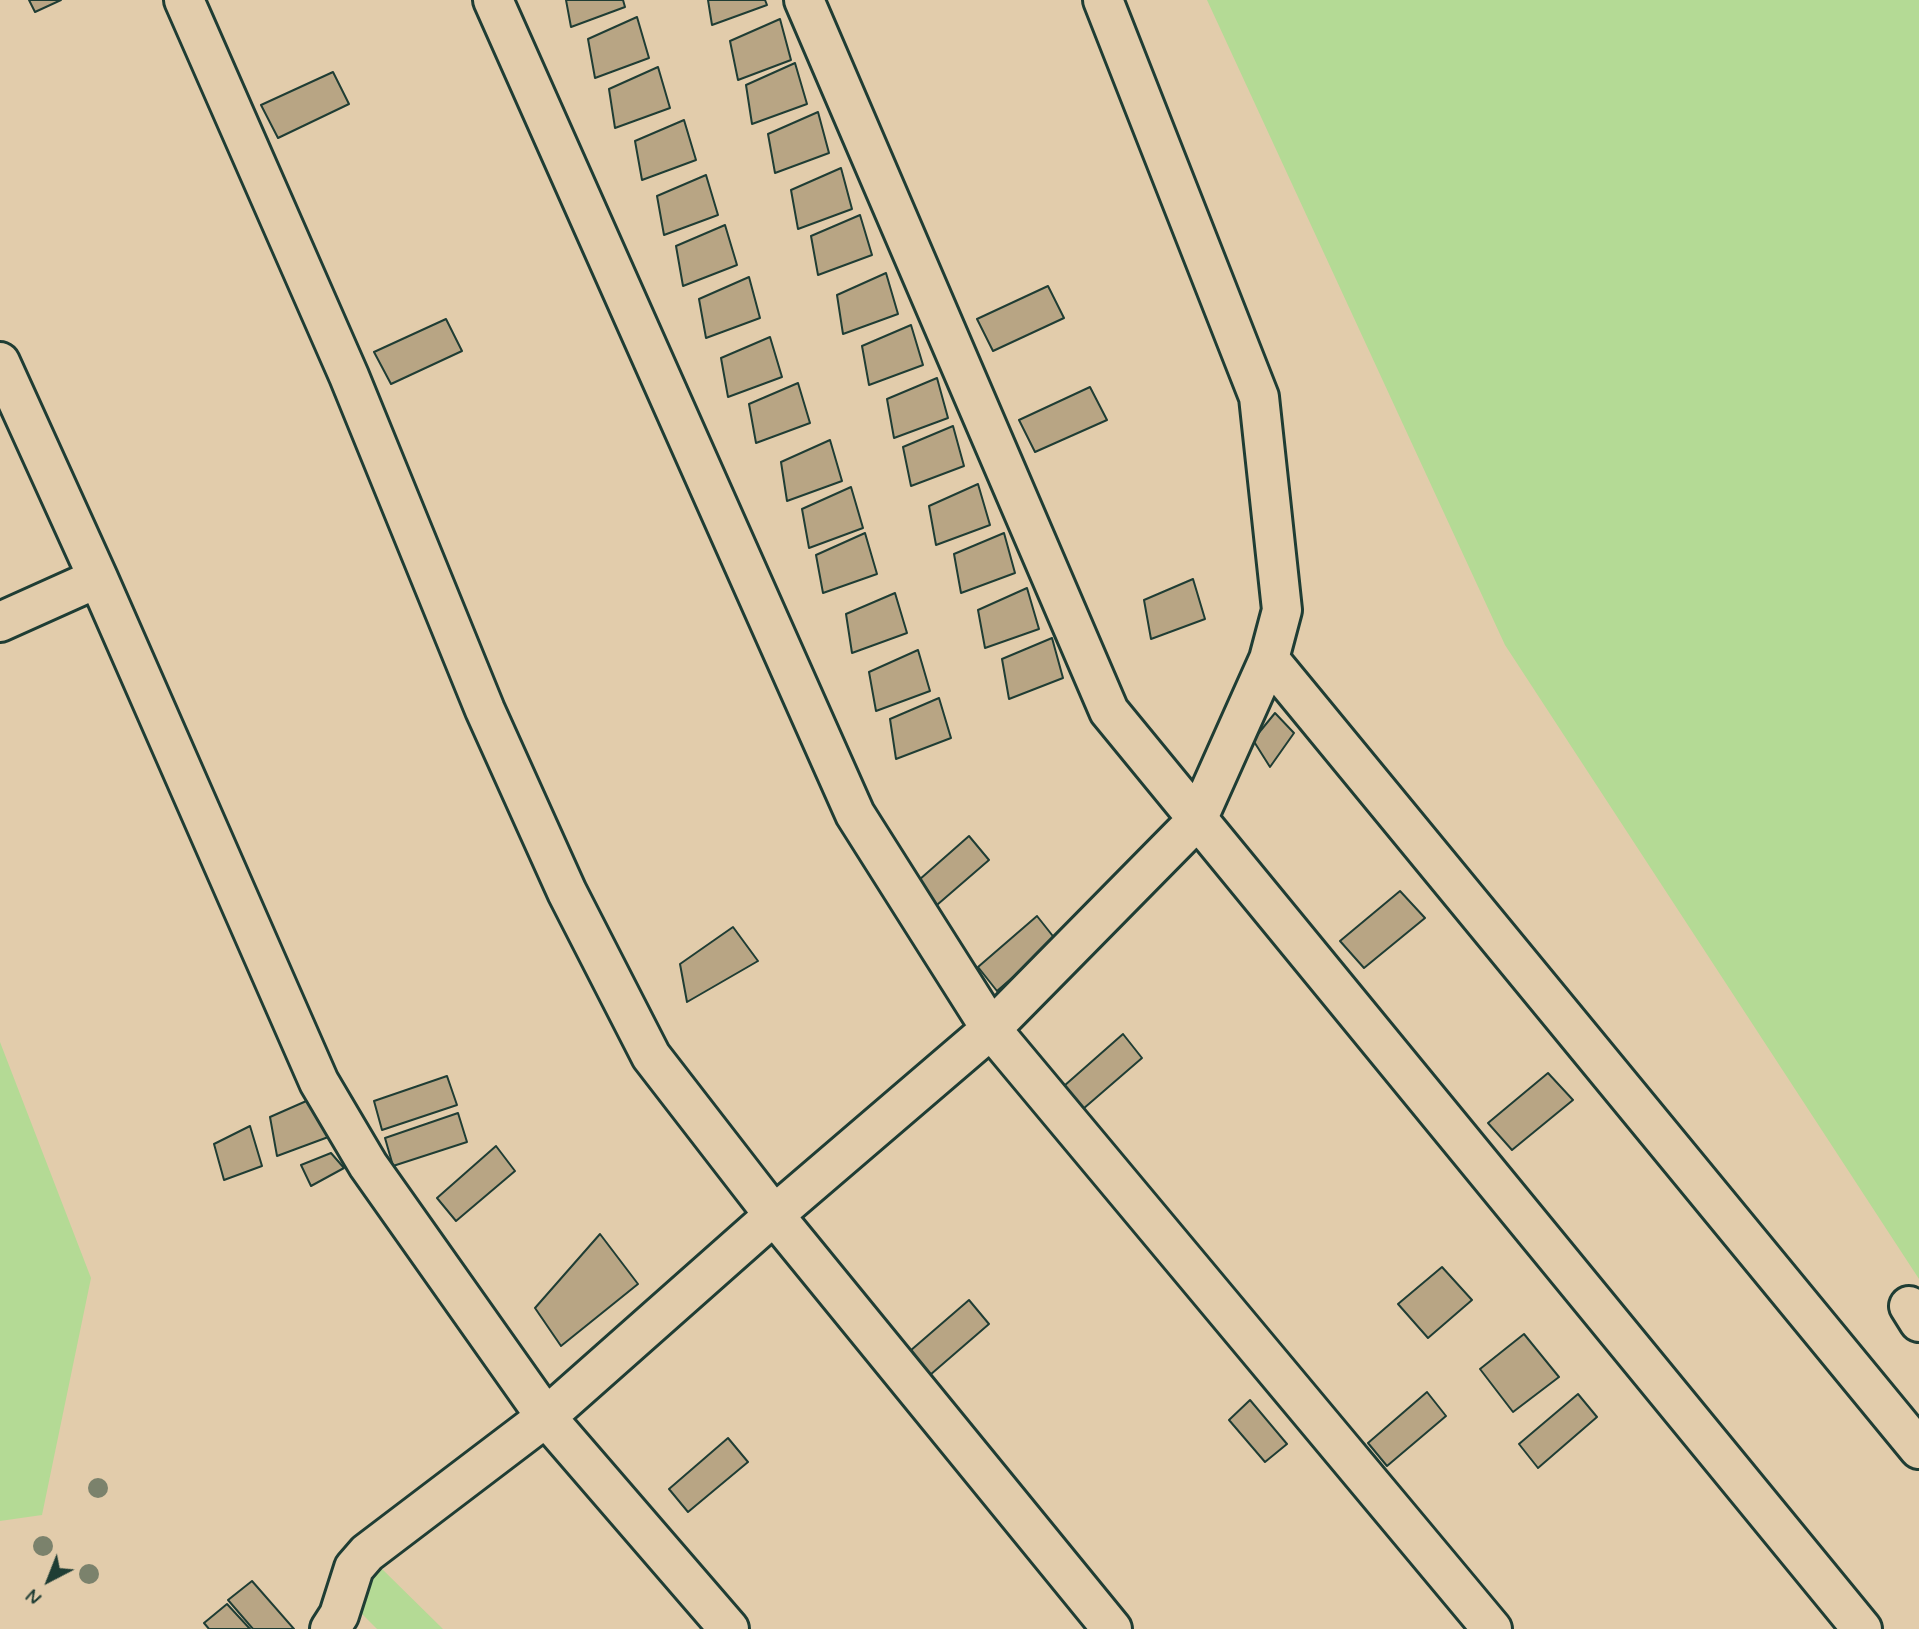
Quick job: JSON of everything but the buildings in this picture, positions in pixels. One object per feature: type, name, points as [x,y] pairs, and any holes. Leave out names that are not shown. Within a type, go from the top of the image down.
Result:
[{"type":"street","points":[[184,0],[349,376],[485,710],[567,892],[651,1056],[774,1215],[1112,1629]]},
{"type":"street","points":[[493,0],[855,814],[991,1029],[1492,1629]]},
{"type":"street","points":[[804,0],[1109,711],[1862,1629]]},
{"type":"street","points":[[330,1629],[340,1615],[354,1568],[367,1553],[546,1417],[774,1215],[991,1029],[1198,820],[1269,659],[1282,610],[1259,397],[1103,0]]},
{"type":"street","points":[[0,362],[98,578],[319,1082],[368,1165],[546,1417],[729,1629]]},
{"type":"street","points":[[0,622],[98,578]]},
{"type":"street","points":[[1269,659],[1919,1449]]},
{"type":"green space","points":[[1207,0],[1919,0],[1919,1279],[1505,645]]},
{"type":"green space","points":[[0,1042],[91,1278],[42,1515],[0,1521]]},
{"type":"green space","points":[[380,1567],[443,1629],[377,1629],[346,1598]]}]
